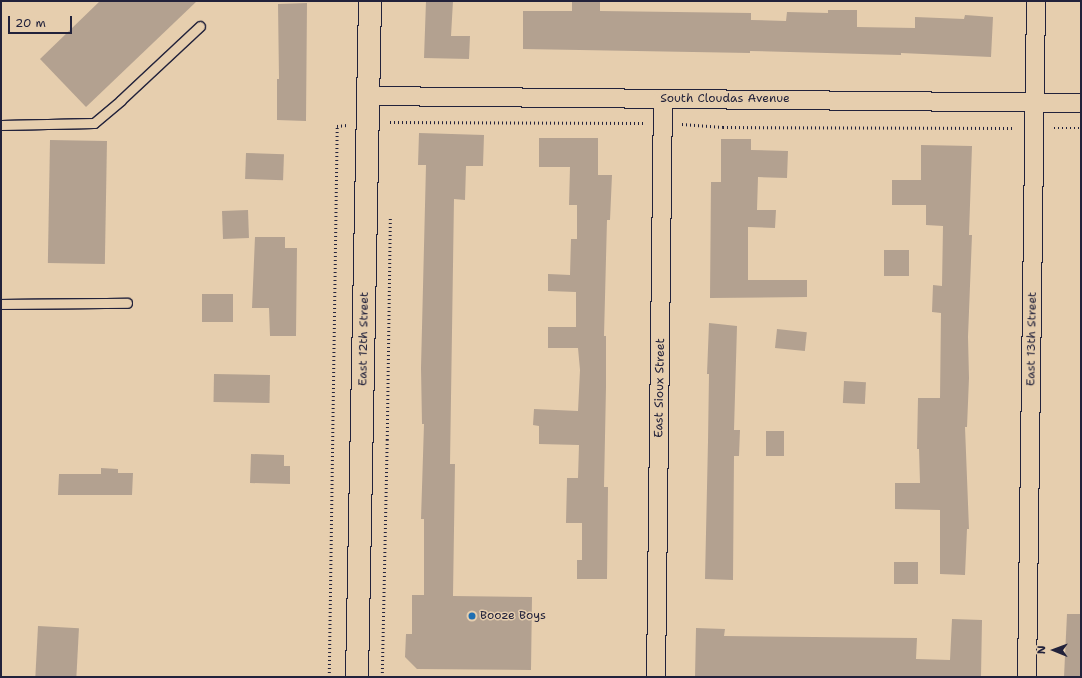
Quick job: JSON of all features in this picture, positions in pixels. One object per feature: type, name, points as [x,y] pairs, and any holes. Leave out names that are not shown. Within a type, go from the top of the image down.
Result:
[{"type":"street","name":"East 12th Street","points":[[357,677],[370,1]]},
{"type":"street","name":"East 13th Street","points":[[1027,677],[1036,1]]},
{"type":"street","name":"South Cloudas Avenue","points":[[368,96],[1081,103]]},
{"type":"street","name":"East Sioux Street","points":[[656,677],[663,99]]},
{"type":"lane","points":[[1,124],[94,123],[121,100],[200,26]]},
{"type":"lane","points":[[1,304],[126,303]]},
{"type":"path","points":[[391,122],[391,130]]},
{"type":"path","points":[[329,677],[337,126],[391,122],[663,123],[723,127],[1081,128]]},
{"type":"path","points":[[382,677],[390,210]]},
{"type":"building","points":[[100,1],[197,1],[86,107],[40,59]]},
{"type":"building","points":[[426,1],[453,1],[451,36],[470,36],[469,59],[424,58]]},
{"type":"building","points":[[572,2],[600,2],[600,11],[751,13],[751,20],[786,21],[787,12],[828,13],[828,10],[857,10],[857,27],[915,28],[915,17],[964,19],[965,15],[993,17],[991,57],[901,53],[901,55],[750,51],[750,53],[523,49],[523,11],[572,11]]},
{"type":"building","points":[[307,3],[306,121],[277,120],[277,79],[279,79],[278,4]]},
{"type":"building","points":[[419,133],[484,135],[483,166],[466,166],[465,200],[454,199],[450,464],[455,464],[453,596],[532,597],[531,670],[417,669],[405,657],[406,634],[412,634],[412,595],[424,595],[424,519],[421,519],[424,424],[422,424],[421,368],[426,165],[418,165]]},
{"type":"building","points":[[539,138],[598,138],[598,175],[612,175],[610,220],[607,220],[604,336],[606,336],[606,387],[604,487],[608,487],[607,579],[577,579],[577,560],[582,560],[582,523],[566,523],[567,478],[578,478],[579,445],[539,444],[539,426],[533,425],[534,409],[578,411],[580,370],[578,348],[548,348],[548,327],[576,327],[576,292],[548,291],[548,274],[570,275],[571,239],[577,239],[577,205],[569,205],[570,167],[539,167]]},
{"type":"building","points":[[721,139],[751,139],[751,150],[788,151],[787,178],[758,177],[757,210],[776,210],[775,228],[748,227],[748,280],[807,280],[807,297],[710,298],[711,182],[721,182]]},
{"type":"building","points":[[50,140],[107,141],[105,264],[48,263]]},
{"type":"building","points":[[921,145],[972,146],[969,235],[972,235],[968,337],[969,378],[967,427],[965,427],[969,529],[967,529],[965,575],[940,574],[940,510],[895,509],[895,483],[920,483],[919,449],[917,449],[918,398],[940,398],[941,313],[932,312],[933,285],[942,286],[943,226],[926,225],[926,205],[892,205],[892,180],[921,180]]},
{"type":"building","points":[[246,153],[284,154],[283,180],[245,179]]},
{"type":"building","points":[[248,210],[249,238],[223,239],[222,211]]},
{"type":"building","points":[[255,237],[285,237],[285,248],[297,248],[296,336],[270,336],[269,308],[252,308]]},
{"type":"building","points":[[884,250],[909,250],[909,276],[884,276]]},
{"type":"building","points":[[202,294],[233,294],[233,322],[202,322]]},
{"type":"building","points":[[709,323],[737,326],[734,430],[740,430],[739,456],[734,456],[733,580],[705,579],[709,374],[707,374]]},
{"type":"building","points":[[777,329],[807,332],[805,351],[775,348]]},
{"type":"building","points":[[214,374],[270,375],[270,403],[214,402]]},
{"type":"building","points":[[844,381],[866,382],[865,404],[843,403]]},
{"type":"building","points":[[766,431],[784,431],[784,456],[766,456]]},
{"type":"building","points":[[251,454],[284,455],[284,466],[290,466],[290,484],[250,483]]},
{"type":"building","points":[[101,468],[118,469],[118,473],[133,473],[132,495],[58,495],[59,474],[101,474]]},
{"type":"building","points":[[894,562],[918,562],[918,584],[894,584]]},
{"type":"building","points":[[1067,614],[1081,614],[1081,677],[1064,677]]},
{"type":"building","points":[[952,619],[982,620],[981,677],[695,677],[696,628],[725,629],[724,636],[917,638],[916,659],[950,660]]},
{"type":"building","points":[[38,626],[79,628],[76,677],[35,677]]},
{"type":"place","name":"Booze Boys","points":[[472,616]]}]
